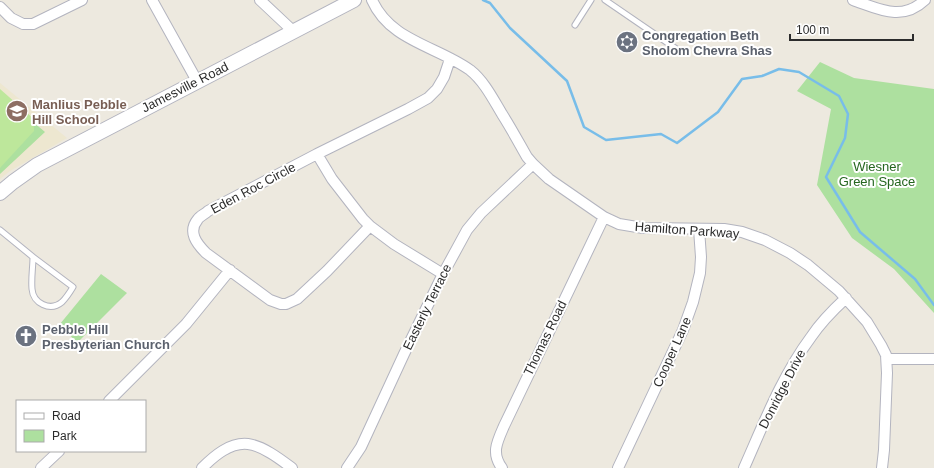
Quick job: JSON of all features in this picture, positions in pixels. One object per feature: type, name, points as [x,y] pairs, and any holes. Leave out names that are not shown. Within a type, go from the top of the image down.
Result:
[{"type":"street","points":[[0,7],[12,18],[23,24],[33,24],[82,0]]},
{"type":"street","points":[[152,0],[197,81]]},
{"type":"street","points":[[260,0],[293,31]]},
{"type":"street","name":"Jamesville Road","points":[[0,194],[13,182],[37,165],[354,0]]},
{"type":"street","name":"Hamilton Parkway","points":[[372,0],[376,8],[388,23],[399,32],[469,70],[478,78],[490,93],[527,157],[533,164],[549,178],[604,217],[619,224],[643,228],[724,229],[742,232],[765,240],[790,253],[808,265],[846,298],[867,322],[886,355],[887,374],[885,434],[882,468]]},
{"type":"street","points":[[852,0],[896,13],[917,7],[925,0]]},
{"type":"street","name":"Eden Roc Circle","points":[[370,226],[322,276],[297,299],[286,304],[281,304],[270,300],[206,253],[198,245],[192,232],[193,226],[198,219],[208,211],[428,98],[437,90],[444,77],[450,59]]},
{"type":"street","points":[[317,154],[332,179],[362,219],[394,244],[443,274]]},
{"type":"street","name":"Easterly Terrace","points":[[347,468],[361,447],[443,274],[467,230],[481,213],[533,164]]},
{"type":"street","name":"Thomas Road","points":[[500,465],[495,450],[504,426],[604,217]]},
{"type":"street","name":"Cooper Lane","points":[[618,468],[683,330],[694,302],[700,273],[701,257],[699,229]]},
{"type":"street","points":[[110,400],[186,324],[230,270]]},
{"type":"street","name":"Donridge Drive","points":[[744,468],[793,363],[822,322],[846,298]]},
{"type":"street","points":[[886,359],[934,359]]},
{"type":"street","points":[[202,468],[210,459],[226,449],[238,445],[248,444],[259,447],[279,458],[292,468]]},
{"type":"street","points":[[41,468],[58,452]]},
{"type":"lane","points":[[575,25],[591,0]]},
{"type":"lane","points":[[605,0],[678,50]]},
{"type":"lane","points":[[0,230],[73,287],[62,302],[54,307],[42,305],[36,300],[32,290],[34,257]]},
{"type":"shaded area","name":"Manlius Pebble Hill School","points":[[0,83],[67,138],[10,171],[0,179]]},
{"type":"green space","name":"Wiesner Green Space","points":[[820,62],[854,78],[934,89],[934,313],[894,269],[852,238],[817,185],[831,109],[797,91]]},
{"type":"green space","points":[[0,89],[34,119],[34,131],[0,168]]},
{"type":"green space","points":[[0,94],[45,132],[0,174]]},
{"type":"green space","points":[[101,274],[127,293],[77,343],[60,324]]},
{"type":"waterway","points":[[483,0],[490,3],[510,28],[567,81],[584,127],[606,140],[661,134],[677,143],[718,112],[742,79],[762,76],[779,69],[799,72],[839,96],[848,114],[845,138],[826,177],[860,232],[915,279],[934,305]]},
{"type":"place","name":"Congregation Beth Sholom Chevra Shas","points":[[627,42]]},
{"type":"place","name":"Manlius Pebble Hill School","points":[[17,111]]},
{"type":"place","name":"Pebble Hill Presbyterian Church","points":[[26,336]]}]
